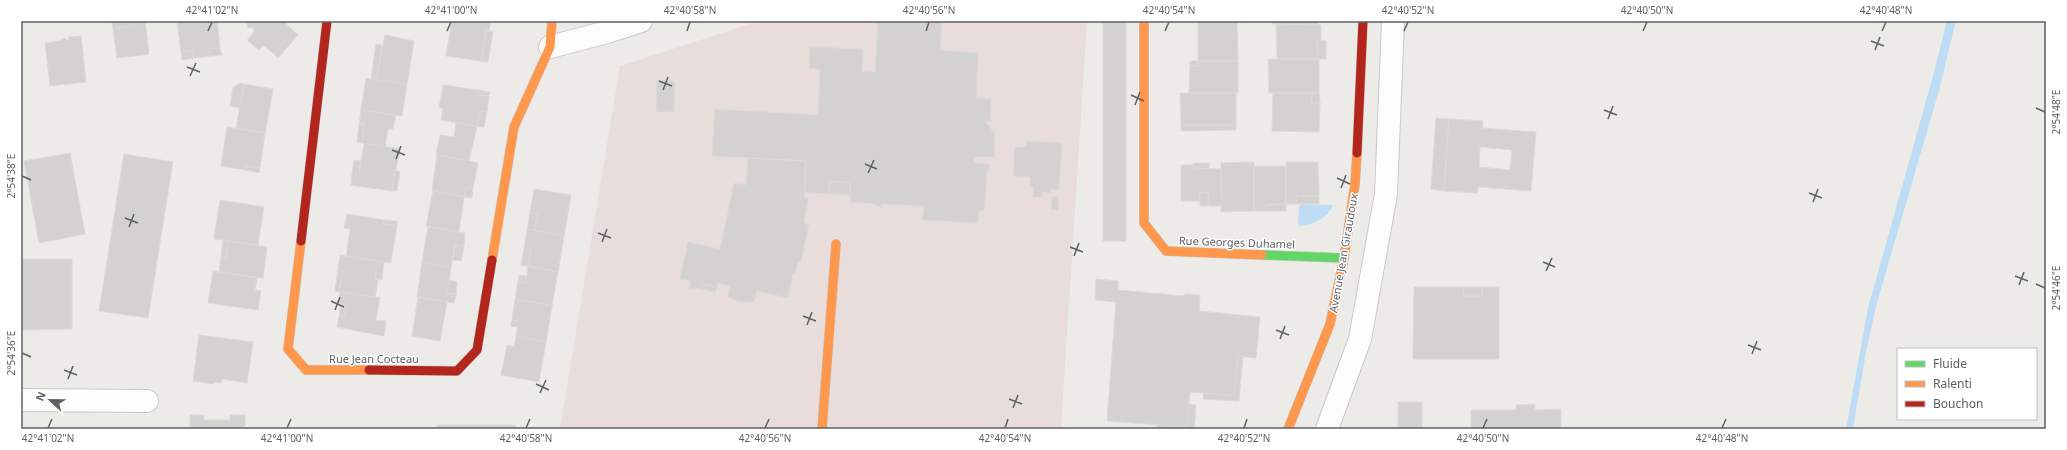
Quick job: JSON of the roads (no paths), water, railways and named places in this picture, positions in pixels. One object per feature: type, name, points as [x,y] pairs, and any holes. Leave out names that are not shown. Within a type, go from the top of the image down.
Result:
[{"type":"street","name":"Rue Jean Cocteau","points":[[327,21],[288,349],[306,370],[457,371],[477,350],[514,126],[550,47]]},
{"type":"street","points":[[552,21],[550,47],[607,32],[641,21]]},
{"type":"street","name":"Rue Georges Duhamel","points":[[1144,21],[1144,223],[1166,252],[1344,258]]},
{"type":"street","name":"Avenue Jean Giraudoux","points":[[1288,429],[1330,324],[1344,258],[1355,184],[1363,21]]},
{"type":"street","points":[[1327,429],[1360,338],[1386,194],[1393,21]]},
{"type":"street","points":[[822,429],[836,244]]},
{"type":"street","points":[[21,400],[147,401]]},
{"type":"water","points":[[1947,21],[1956,21],[1938,94],[1876,306],[1866,352],[1853,429],[1846,429],[1868,308]]},
{"type":"water","points":[[1301,204],[1333,205],[1328,214],[1320,220],[1300,226],[1298,223],[1299,207]]}]
